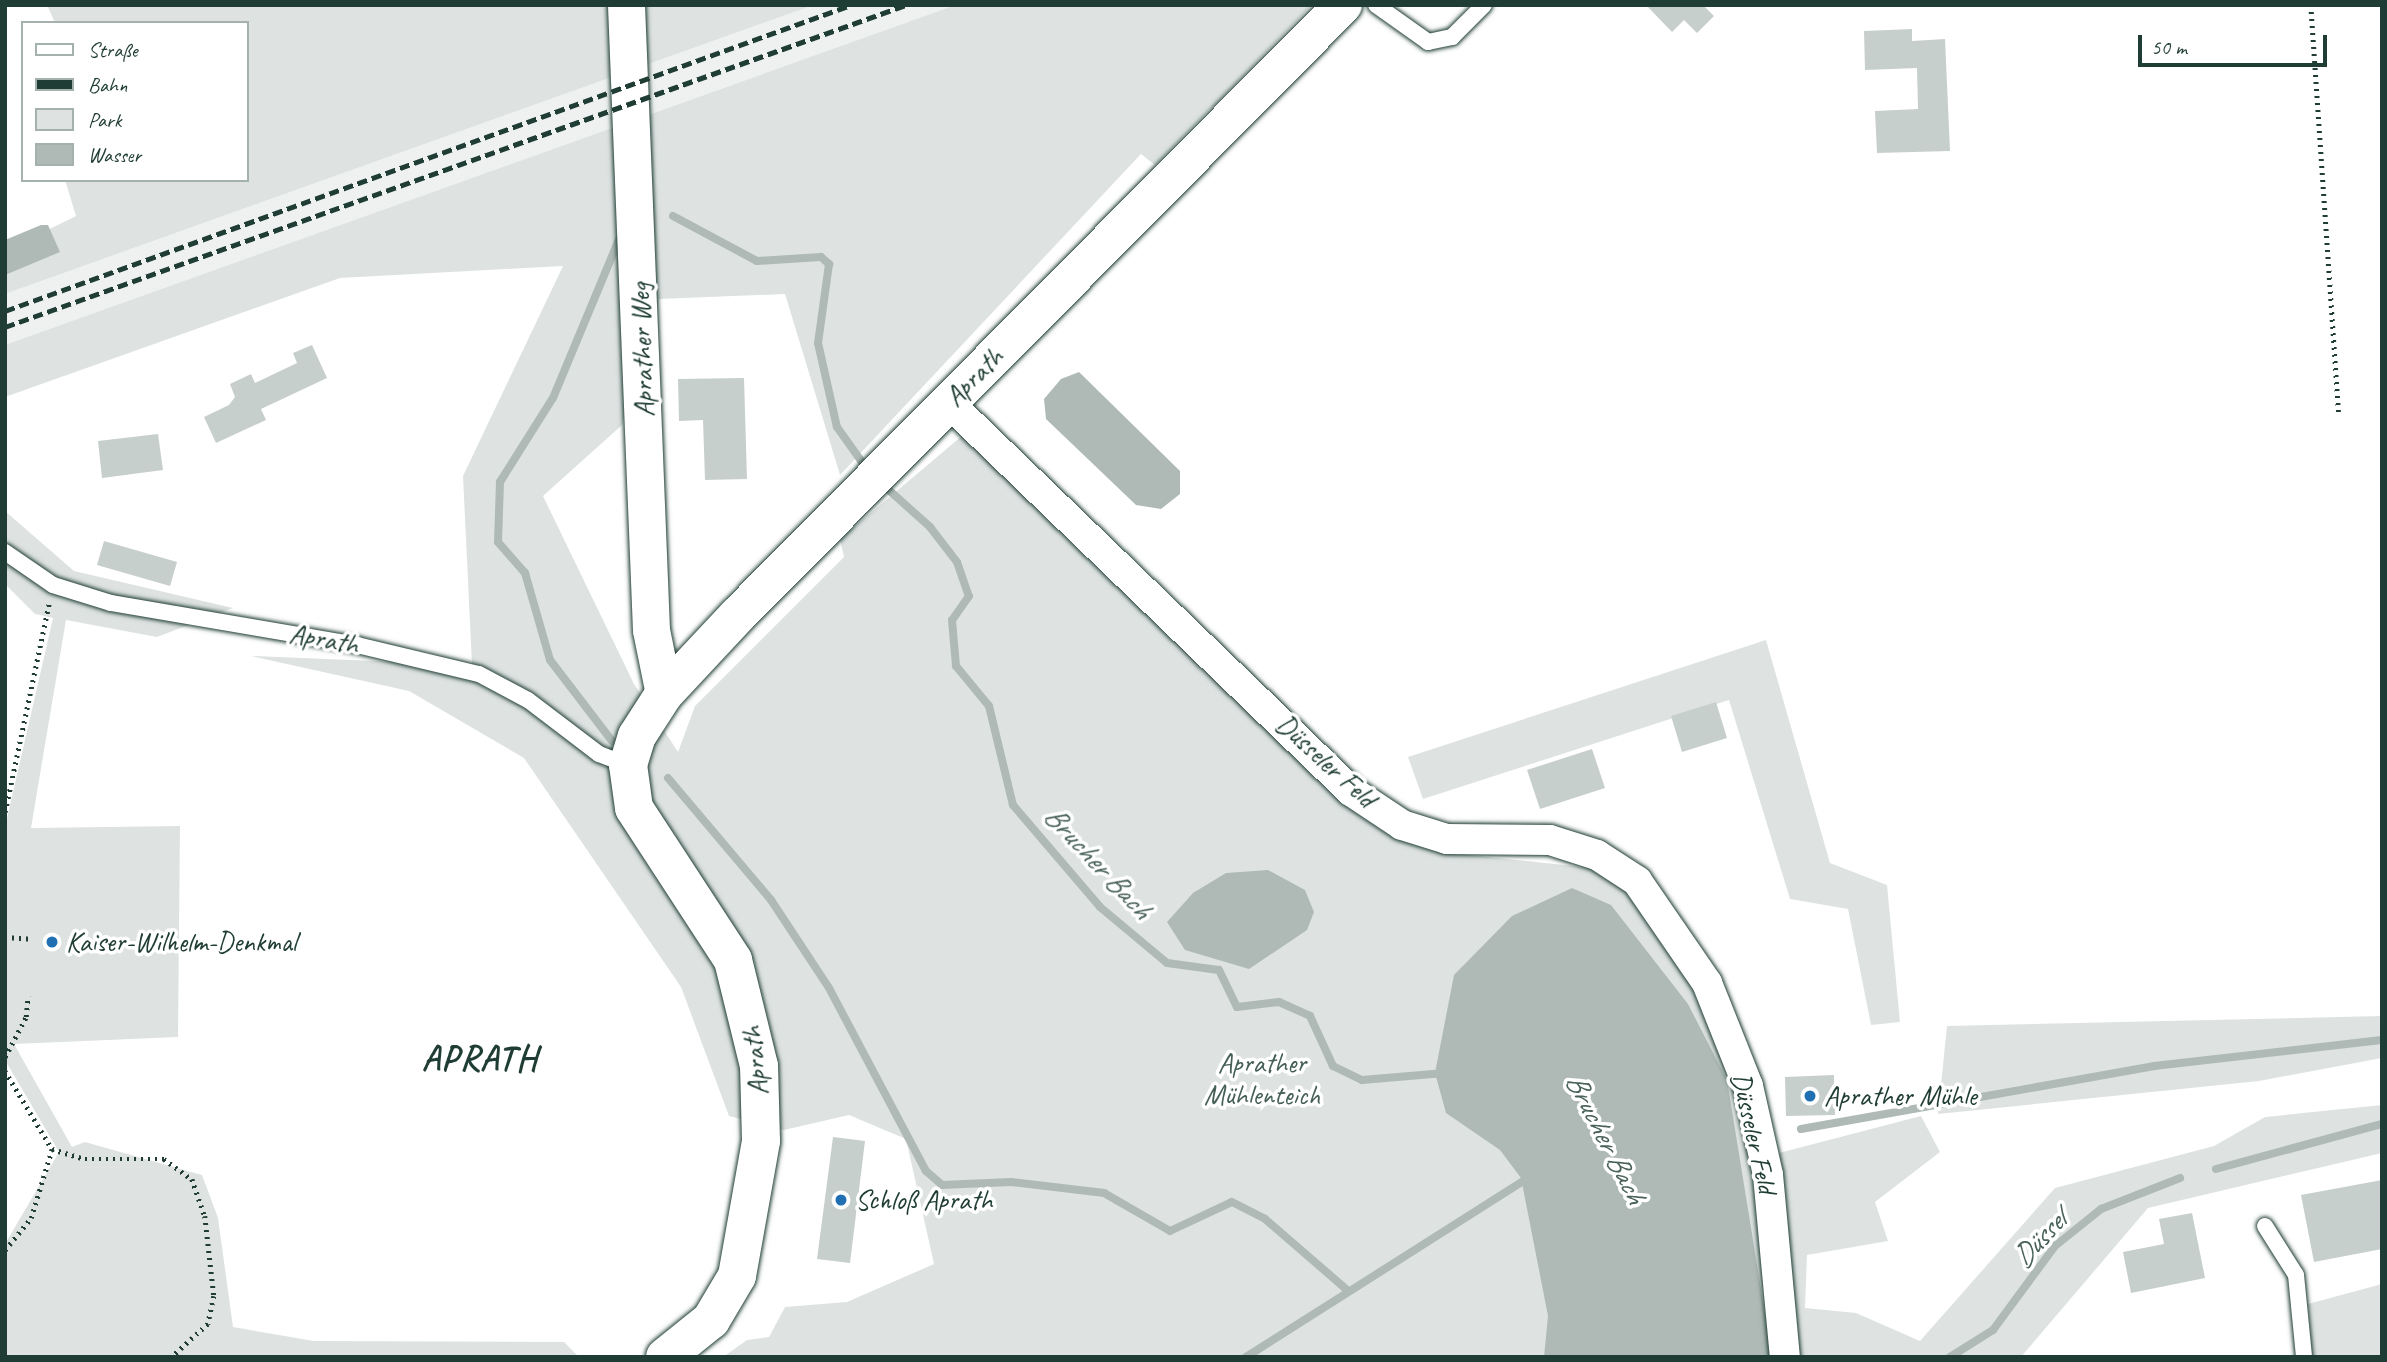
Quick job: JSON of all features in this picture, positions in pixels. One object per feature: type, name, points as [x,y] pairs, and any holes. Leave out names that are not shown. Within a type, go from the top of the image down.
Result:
[{"type":"main road","name":"Aprath","points":[[665,1357],[711,1321],[737,1276],[761,1141],[759,1066],[733,960],[647,834],[631,797],[628,765],[637,736],[664,694],[855,497],[1343,5]]},
{"type":"street","name":"Aprather Weg","points":[[626,5],[651,630],[664,694]]},
{"type":"street","name":"Düsseler Feld","points":[[949,403],[1350,791],[1402,825],[1447,839],[1550,839],[1597,855],[1637,881],[1707,983],[1748,1086],[1768,1175],[1785,1357]]},
{"type":"lane","points":[[1376,5],[1428,42],[1452,37],[1484,5]]},
{"type":"lane","name":"Aprath","points":[[5,552],[53,585],[111,603],[441,662],[528,701],[599,754],[628,765]]},
{"type":"lane","points":[[2265,1226],[2296,1275],[2304,1357]]},
{"type":"path","points":[[2311,5],[2339,412]]},
{"type":"path","points":[[5,812],[53,585]]},
{"type":"path","points":[[5,937],[31,939]]},
{"type":"path","points":[[5,1057],[26,1017],[28,996]]},
{"type":"path","points":[[5,1069],[52,1149],[85,1158],[164,1159],[192,1179],[205,1216],[214,1296],[208,1324],[172,1357]]},
{"type":"path","points":[[5,1250],[31,1218],[52,1149]]},
{"type":"shaded area","points":[[814,5],[958,5],[5,348],[5,294]]},
{"type":"green space","points":[[47,5],[814,5],[5,294],[5,251],[76,216],[66,182],[248,182],[248,21],[54,21]]},
{"type":"green space","name":"Aprather Mühlenteich","points":[[956,5],[1312,5],[1155,165],[1141,154],[840,475],[785,294],[659,299],[622,425],[543,496],[634,684],[678,752],[695,706],[844,557],[840,539],[963,435],[1434,844],[1468,855],[1592,868],[1662,913],[1764,1157],[1921,1116],[1940,1152],[1875,1202],[1888,1241],[1807,1255],[1805,1308],[1856,1313],[1920,1341],[2055,1188],[2214,1146],[2265,1117],[2382,1105],[2382,1153],[2148,1208],[2021,1357],[723,1357],[747,1340],[769,1337],[785,1307],[847,1302],[934,1264],[906,1139],[849,1115],[784,1130],[729,1116],[681,987],[524,758],[409,691],[251,656],[472,665],[463,476],[563,266],[340,278],[5,397],[5,345]]},
{"type":"green space","points":[[5,511],[74,571],[233,608],[157,637],[66,620],[31,828],[180,826],[178,1037],[14,1044],[72,1147],[85,1142],[202,1175],[218,1218],[233,1327],[314,1341],[564,1342],[579,1357],[5,1357],[5,1244],[59,1152],[5,1060],[5,827],[53,618],[35,614],[5,584]]},
{"type":"green space","points":[[1766,640],[1830,863],[1887,885],[1900,1022],[1871,1025],[1848,909],[1790,899],[1729,700],[1423,799],[1408,757]]},
{"type":"green space","points":[[2382,1016],[2382,1058],[2259,1081],[1938,1114],[1947,1026]]},
{"type":"green space","points":[[2382,1284],[2382,1357],[2312,1357],[2308,1304]]},
{"type":"water","points":[[41,225],[48,225],[60,252],[5,275],[5,240]]},
{"type":"water","points":[[1079,372],[1180,471],[1180,494],[1161,509],[1136,505],[1046,419],[1044,399],[1061,379]]},
{"type":"water","points":[[1268,870],[1305,890],[1314,912],[1307,930],[1249,969],[1185,950],[1167,922],[1193,893],[1226,873]]},
{"type":"water","points":[[1572,888],[1611,905],[1688,1004],[1727,1080],[1772,1357],[1544,1357],[1548,1316],[1521,1178],[1500,1150],[1446,1113],[1435,1073],[1454,975],[1512,916]]},
{"type":"building","points":[[1646,5],[1703,5],[1714,16],[1697,33],[1684,20],[1672,32]]},
{"type":"building","points":[[1912,29],[1912,41],[1945,39],[1950,151],[1877,153],[1875,111],[1918,109],[1917,68],[1865,70],[1864,31]]},
{"type":"building","points":[[312,345],[327,378],[261,409],[266,420],[216,443],[204,417],[229,405],[235,397],[230,384],[251,374],[255,383],[297,363],[293,353]]},
{"type":"building","points":[[744,378],[747,479],[705,480],[703,420],[679,421],[678,379]]},
{"type":"building","points":[[158,434],[163,470],[102,478],[98,441]]},
{"type":"building","points":[[104,541],[177,562],[170,586],[97,565]]},
{"type":"building","points":[[1716,702],[1727,738],[1682,752],[1671,716]]},
{"type":"building","points":[[1592,749],[1605,788],[1540,809],[1527,770]]},
{"type":"building","name":"Aprather Mühle","points":[[1834,1075],[1835,1115],[1786,1116],[1785,1077]]},
{"type":"building","name":"Schloß Aprath","points":[[833,1137],[865,1141],[850,1263],[817,1259]]},
{"type":"building","points":[[2382,1180],[2382,1249],[2314,1262],[2301,1195]]},
{"type":"building","points":[[2192,1213],[2205,1278],[2131,1293],[2123,1252],[2164,1244],[2159,1219]]},
{"type":"waterway","name":"Brucher Bach","points":[[673,216],[757,261],[821,257],[829,264],[818,343],[837,427],[867,469]]},
{"type":"waterway","points":[[612,741],[550,660],[525,573],[498,542],[500,482],[553,398],[620,237]]},
{"type":"waterway","name":"Brucher Bach","points":[[881,483],[930,527],[957,562],[969,596],[952,620],[956,666],[989,706],[1013,805],[1100,907],[1167,963],[1219,970],[1237,1007],[1279,1002],[1310,1016],[1333,1066],[1362,1080],[1445,1073]]},
{"type":"waterway","points":[[668,778],[771,900],[829,988],[926,1171],[942,1185],[1011,1182],[1104,1193],[1170,1231],[1232,1202],[1265,1219],[1346,1289]]},
{"type":"waterway","points":[[1801,1129],[2154,1066],[2382,1040]]},
{"type":"waterway","name":"Düssel","points":[[2216,1169],[2382,1124]]},
{"type":"waterway","points":[[1246,1357],[1530,1177]]},
{"type":"waterway","name":"Düssel","points":[[1950,1357],[1993,1330],[2055,1246],[2101,1209],[2180,1178]]},
{"type":"railway","points":[[5,311],[851,5]]},
{"type":"railway","points":[[5,327],[906,5]]},
{"type":"place","name":"Kaiser-Wilhelm-Denkmal","points":[[52,942]]},
{"type":"place","name":"Aprather Mühle","points":[[1810,1096]]},
{"type":"place","name":"Schloß Aprath","points":[[841,1200]]},
{"type":"district","name":"APRATH","points":[[480,1059]]}]
